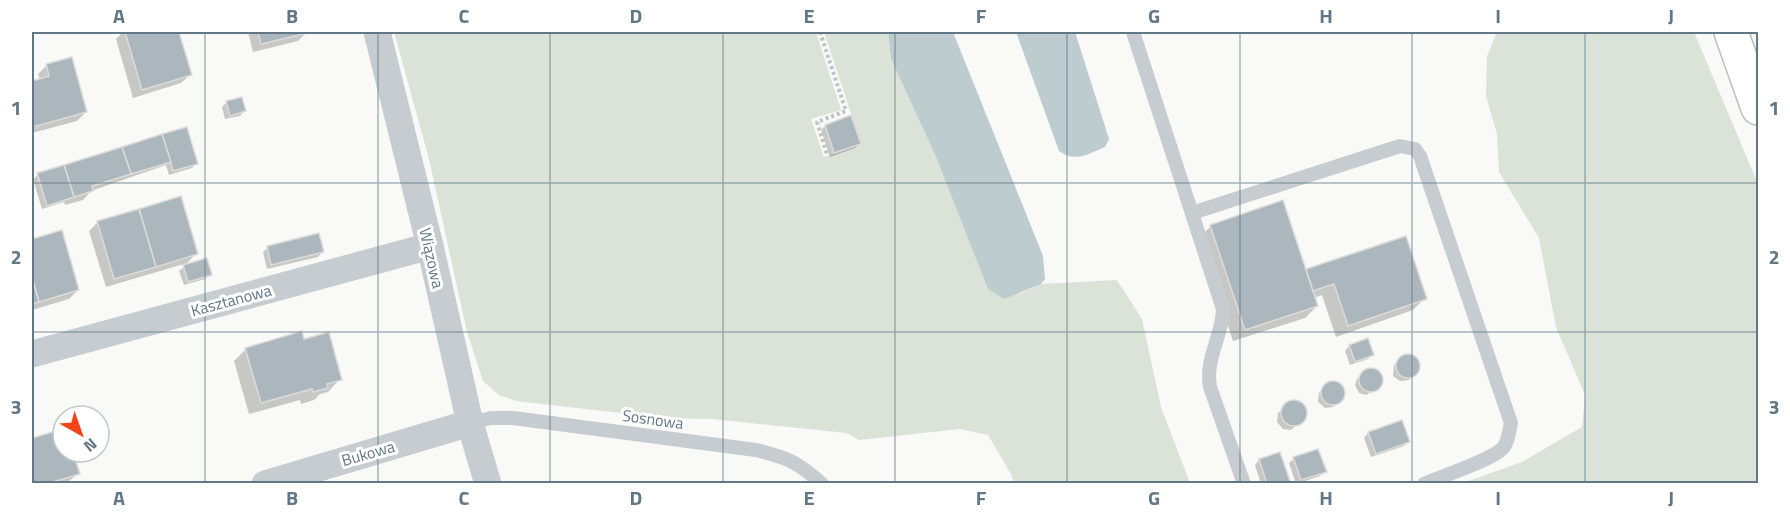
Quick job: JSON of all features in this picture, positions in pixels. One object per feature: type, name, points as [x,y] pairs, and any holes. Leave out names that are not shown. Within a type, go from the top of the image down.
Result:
[{"type":"main road","points":[[1731,32],[1758,108]]},
{"type":"street","name":"Wiązowa","points":[[377,32],[430,246],[470,423],[488,483]]},
{"type":"street","name":"Kasztanowa","points":[[32,354],[430,246]]},
{"type":"street","name":"Bukowa","points":[[265,483],[470,423]]},
{"type":"lane","points":[[1133,32],[1223,309],[1219,337],[1208,364],[1210,387],[1244,483]]},
{"type":"lane","points":[[1191,213],[1400,146],[1415,149],[1420,156],[1511,423],[1503,448],[1492,455],[1424,483]]},
{"type":"lane","name":"Sosnowa","points":[[470,423],[491,418],[513,417],[756,450],[787,458],[822,483]]},
{"type":"path","points":[[820,32],[846,111],[817,122],[827,154]]},
{"type":"shaded area","points":[[394,32],[816,32],[841,110],[811,119],[824,157],[861,144],[824,32],[888,32],[891,59],[937,159],[1019,294],[1041,284],[1117,280],[1142,319],[1161,407],[1190,483],[1014,483],[988,435],[960,429],[859,440],[847,433],[712,419],[665,418],[516,401],[499,395],[483,381],[467,332],[429,159]]},
{"type":"shaded area","points":[[888,32],[953,32],[1043,256],[1045,279],[1041,284],[1004,299],[988,289],[937,159],[891,59]]},
{"type":"shaded area","points":[[1016,32],[1075,32],[1109,139],[1105,147],[1077,157],[1065,155],[1059,151]]},
{"type":"shaded area","points":[[1497,32],[1694,32],[1758,184],[1758,483],[1463,483],[1522,462],[1582,427],[1585,395],[1556,327],[1539,238],[1499,172],[1497,134],[1486,96],[1487,56]]},
{"type":"building","points":[[125,32],[179,32],[192,75],[142,90]]},
{"type":"building","points":[[258,32],[308,32],[308,33],[261,44]]},
{"type":"building","points":[[72,57],[87,112],[33,127],[32,81],[49,76],[46,64]]},
{"type":"building","points":[[242,97],[246,111],[230,116],[226,101]]},
{"type":"building","points":[[851,115],[861,144],[834,153],[825,125]]},
{"type":"building","points":[[187,127],[198,164],[173,171],[162,134]]},
{"type":"building","points":[[162,134],[171,162],[131,174],[122,147]]},
{"type":"building","points":[[122,147],[131,174],[92,186],[93,191],[74,197],[64,165]]},
{"type":"building","points":[[64,165],[74,197],[47,206],[37,173]]},
{"type":"building","points":[[181,196],[198,254],[156,267],[139,209]]},
{"type":"building","points":[[1283,200],[1318,306],[1245,330],[1210,225]]},
{"type":"building","points":[[139,209],[156,267],[114,279],[97,221]]},
{"type":"building","points":[[62,230],[79,290],[39,302],[32,277],[32,239]]},
{"type":"building","points":[[319,233],[324,252],[271,265],[267,246]]},
{"type":"building","points":[[1406,236],[1427,299],[1348,326],[1334,284],[1313,291],[1306,269]]},
{"type":"building","points":[[207,258],[212,275],[188,282],[183,265]]},
{"type":"building","points":[[32,277],[39,302],[32,304]]},
{"type":"building","points":[[302,331],[304,339],[329,332],[342,380],[327,384],[328,388],[313,392],[312,389],[261,403],[245,348]]},
{"type":"building","points":[[1368,338],[1374,355],[1355,362],[1349,345]]},
{"type":"building","points":[[1408,354],[1413,355],[1419,361],[1419,371],[1413,377],[1408,378],[1403,377],[1397,371],[1396,366],[1397,361],[1403,355]]},
{"type":"building","points":[[1371,368],[1376,369],[1382,375],[1382,385],[1376,391],[1371,392],[1366,391],[1360,385],[1359,380],[1360,375],[1366,369]]},
{"type":"building","points":[[1333,381],[1338,382],[1344,388],[1344,398],[1338,404],[1333,405],[1328,404],[1322,398],[1321,393],[1322,388],[1328,382]]},
{"type":"building","points":[[1294,400],[1303,404],[1307,413],[1303,422],[1294,426],[1285,422],[1281,413],[1285,404]]},
{"type":"building","points":[[1402,420],[1410,442],[1376,454],[1368,432]]},
{"type":"building","points":[[51,432],[51,464],[77,464],[80,474],[46,484],[32,484],[32,438]]},
{"type":"building","points":[[1318,449],[1327,472],[1301,480],[1293,457]]},
{"type":"building","points":[[1280,452],[1291,484],[1267,484],[1259,459]]}]
